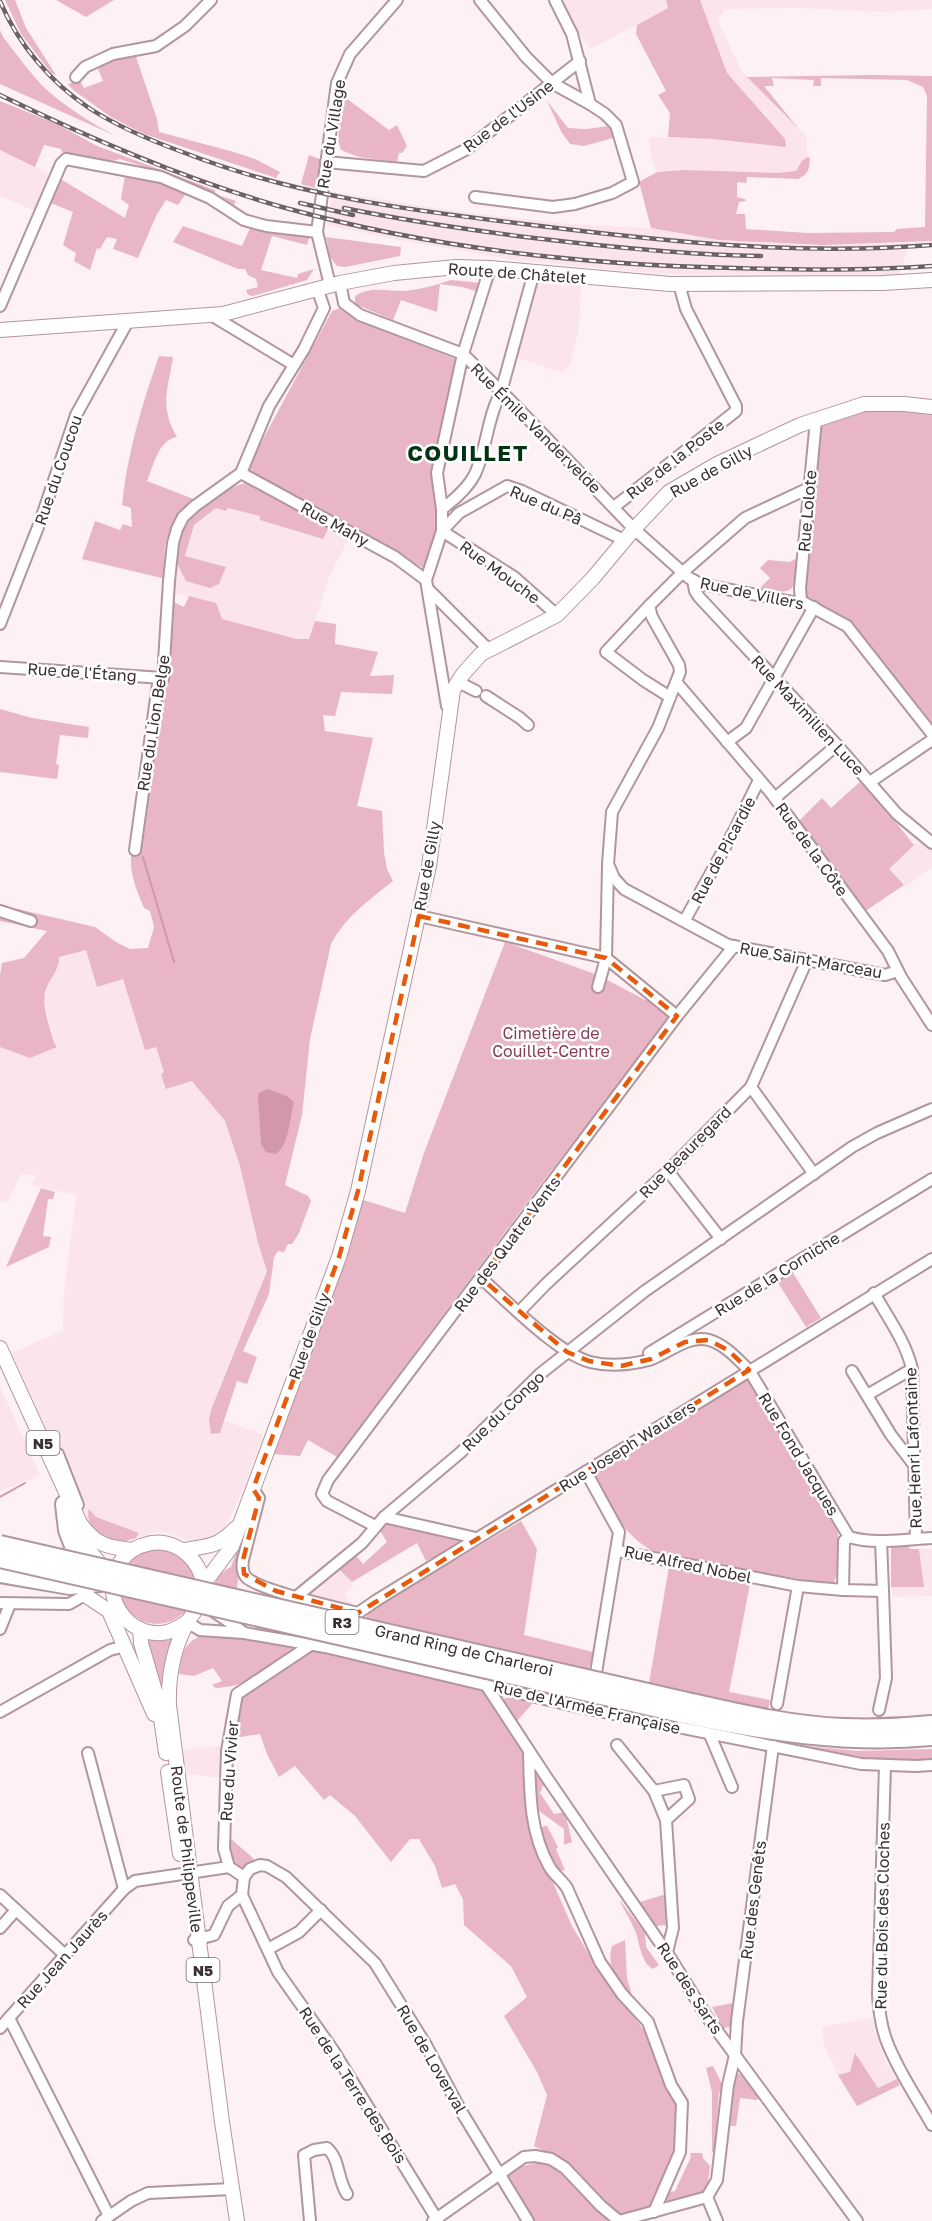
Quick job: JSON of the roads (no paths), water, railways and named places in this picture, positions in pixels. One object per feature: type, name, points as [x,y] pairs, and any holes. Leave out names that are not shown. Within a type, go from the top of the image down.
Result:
[{"type":"highway","points":[[64,1504],[67,1530],[80,1571],[78,1580],[70,1586]]},
{"type":"highway","name":"Grand Ring de Charleroi","points":[[0,1544],[682,1707],[777,1733],[842,1740],[901,1740],[932,1737]]},
{"type":"highway","name":"Grand Ring de Charleroi","points":[[0,1559],[682,1707],[843,1727],[901,1727],[932,1724]]},
{"type":"highway","points":[[0,1574],[70,1586],[97,1584],[113,1579]]},
{"type":"highway","points":[[0,1580],[85,1595]]},
{"type":"main road","name":"Route de Châtelet","points":[[0,329],[223,314],[329,286],[394,273],[470,267],[679,284],[932,281]]},
{"type":"main road","name":"Rue de Gilly","points":[[203,1586],[232,1546],[339,1257],[358,1191],[429,866],[453,690],[480,654],[557,615],[593,579],[624,540],[669,492],[717,464],[800,425],[864,404],[932,407]]},
{"type":"main road","name":"N5","points":[[0,1348],[74,1512],[90,1536]]},
{"type":"main road","name":"N5","points":[[0,1367],[80,1538],[113,1579],[114,1606],[125,1646],[162,1732]]},
{"type":"main road","points":[[184,1550],[214,1545],[223,1541],[239,1524]]},
{"type":"main road","points":[[90,1536],[109,1548],[132,1550]]},
{"type":"main road","points":[[113,1579],[117,1567],[132,1550],[144,1544],[158,1542],[171,1544],[184,1550],[194,1560],[203,1586]]},
{"type":"main road","name":"Route de Philippeville","points":[[203,1586],[200,1604],[187,1622],[176,1647],[171,1669],[170,1719],[187,1872],[229,2189],[231,2221]]},
{"type":"main road","points":[[85,1595],[101,1594],[128,1622],[140,1629],[162,1633],[174,1630],[187,1622]]},
{"type":"main road","name":"Route de Philippeville","points":[[140,1629],[141,1643],[159,1705],[187,1872]]},
{"type":"main road","name":"Route de Philippeville","points":[[229,2189],[237,2221]]},
{"type":"street","points":[[76,77],[85,67],[113,54],[156,46],[185,26],[211,0]]},
{"type":"street","name":"Rue du Village","points":[[329,286],[317,232],[337,83],[350,54],[397,0]]},
{"type":"street","points":[[475,197],[553,207],[575,204],[608,194],[633,182],[616,125],[590,104],[552,83],[526,57],[480,0]]},
{"type":"street","points":[[555,0],[572,34],[590,104]]},
{"type":"street","name":"Rue de l'Usine","points":[[326,162],[424,171],[467,149],[580,61]]},
{"type":"street","points":[[0,306],[61,164],[66,159],[160,177],[210,198],[244,220],[266,226],[317,232]]},
{"type":"street","points":[[449,717],[427,585],[442,531],[442,509],[437,473],[463,354],[490,268]]},
{"type":"street","points":[[442,509],[454,500],[474,475],[494,404],[501,392],[534,272]]},
{"type":"street","name":"Rue de la Poste","points":[[614,507],[736,411],[736,406],[686,309],[679,284]]},
{"type":"street","points":[[324,308],[344,303],[329,286]]},
{"type":"street","points":[[240,473],[268,406],[294,365],[324,308],[329,286]]},
{"type":"street","name":"Rue Émile Vandervelde","points":[[344,303],[360,315],[463,354],[614,507]]},
{"type":"street","points":[[212,315],[294,365]]},
{"type":"street","name":"Rue du Coucou","points":[[0,624],[40,522],[75,415],[128,321]]},
{"type":"street","name":"Rue Lolote","points":[[801,601],[800,588],[816,420]]},
{"type":"street","name":"Rue Mahy","points":[[240,473],[395,557],[427,585],[488,649]]},
{"type":"street","name":"Rue du Lion Belge","points":[[135,850],[158,684],[163,678],[173,543],[183,517],[240,473]]},
{"type":"street","name":"Rue du Pâ","points":[[442,531],[459,513],[507,486],[624,540]]},
{"type":"street","points":[[670,697],[606,652],[683,572],[745,518],[809,488]]},
{"type":"street","name":"Rue de Villers","points":[[614,507],[634,529],[693,580],[701,584],[793,602],[801,601],[847,626],[930,728]]},
{"type":"street","name":"Rue Mouche","points":[[442,531],[514,577],[557,615]]},
{"type":"street","name":"Rue Maximilien Luce","points":[[693,580],[699,597],[837,745],[897,814],[932,843]]},
{"type":"street","points":[[598,987],[606,958],[608,864],[612,812],[658,728],[680,672],[679,665],[652,617],[649,606]]},
{"type":"street","points":[[727,742],[746,728],[814,607]]},
{"type":"street","name":"Rue de l'Étang","points":[[0,667],[163,678]]},
{"type":"street","points":[[458,682],[476,691]]},
{"type":"street","name":"Rue de la Côte","points":[[677,683],[775,798],[888,951],[932,1025]]},
{"type":"street","points":[[486,696],[528,725]]},
{"type":"street","points":[[870,782],[932,740]]},
{"type":"street","points":[[775,798],[837,745]]},
{"type":"street","name":"Rue de Picardie","points":[[685,920],[735,830],[759,780]]},
{"type":"street","name":"Rue Saint-Marceau","points":[[608,864],[614,878],[624,889],[734,946],[885,975],[898,971]]},
{"type":"street","points":[[0,911],[31,921]]},
{"type":"street","points":[[419,916],[606,958],[677,1016]]},
{"type":"street","name":"Rue des Quatre Vents","points":[[375,1526],[327,1501],[322,1494],[328,1480],[677,1016],[734,946]]},
{"type":"street","name":"Rue Beauregard","points":[[519,1312],[668,1171],[751,1087],[807,960]]},
{"type":"street","points":[[751,1087],[814,1174]]},
{"type":"street","name":"Rue du Congo","points":[[296,1597],[362,1543],[384,1517],[460,1453],[540,1374],[645,1291],[877,1133],[932,1109]]},
{"type":"street","points":[[668,1171],[721,1239]]},
{"type":"street","name":"Rue de la Corniche","points":[[621,1366],[642,1358],[932,1179]]},
{"type":"street","name":"Rue Joseph Wauters","points":[[358,1612],[932,1258]]},
{"type":"street","points":[[481,1278],[567,1352],[589,1361],[621,1366]]},
{"type":"street","name":"Rue Henri Lafontaine","points":[[874,1293],[909,1354],[912,1370],[916,1539]]},
{"type":"street","name":"Rue Fond Jacques","points":[[621,1366],[651,1359],[685,1342],[708,1340],[728,1350],[749,1371],[849,1537]]},
{"type":"street","points":[[867,1395],[912,1370]]},
{"type":"street","points":[[852,1371],[891,1435],[914,1465]]},
{"type":"street","points":[[58,1454],[90,1536]]},
{"type":"street","name":"Rue Alfred Nobel","points":[[586,1472],[620,1532],[618,1551],[798,1586],[883,1591]]},
{"type":"street","points":[[253,1489],[259,1498],[243,1560],[244,1574],[248,1580],[296,1597],[358,1612],[343,1650]]},
{"type":"street","points":[[384,1517],[476,1538]]},
{"type":"street","points":[[843,1590],[844,1541],[849,1537],[858,1540],[881,1541],[932,1538]]},
{"type":"street","points":[[879,1710],[886,1678],[881,1541]]},
{"type":"street","points":[[590,1709],[618,1551]]},
{"type":"street","points":[[777,1704],[798,1586]]},
{"type":"street","points":[[0,1629],[5,1604],[69,1604],[85,1595]]},
{"type":"street","name":"Rue de l'Armée Française","points":[[200,1604],[244,1633]]},
{"type":"street","name":"Rue de l'Armée Française","points":[[187,1622],[200,1630],[244,1633],[343,1650],[590,1709],[861,1764],[932,1765]]},
{"type":"street","name":"Rue du Vivier","points":[[229,1867],[224,1849],[227,1751],[237,1694],[312,1644]]},
{"type":"street","points":[[0,1712],[110,1650],[125,1646]]},
{"type":"street","name":"Rue des Sarts","points":[[486,1684],[667,1952],[708,2017],[857,2221]]},
{"type":"street","points":[[710,1735],[732,1787]]},
{"type":"street","points":[[617,1745],[654,1791],[666,1820],[673,1928],[667,1952]]},
{"type":"street","name":"Rue des Genêts","points":[[707,2197],[717,2180],[728,2085],[735,2055],[737,2021],[773,1746]]},
{"type":"street","points":[[529,1750],[531,1812],[540,1847],[550,1869],[567,1887],[600,1962],[622,1994],[648,2022],[670,2085],[682,2103],[680,2152],[654,2212]]},
{"type":"street","points":[[88,1753],[124,1889]]},
{"type":"street","name":"Rue du Bois des Cloches","points":[[885,1766],[878,1995],[880,2013],[886,2040],[932,2125]]},
{"type":"street","points":[[654,1791],[684,1785],[689,1798],[666,1820]]},
{"type":"street","name":"Rue de Loverval","points":[[244,1877],[250,1869],[260,1865],[267,1866],[286,1877],[375,1963],[426,2045],[461,2111],[528,2221]]},
{"type":"street","points":[[187,1872],[229,1867],[244,1877],[242,1895],[228,1906],[214,1935],[196,1940]]},
{"type":"street","name":"Rue Jean Jaurès","points":[[0,2028],[124,1889],[135,1881],[187,1872]]},
{"type":"street","points":[[0,1895],[65,1955]]},
{"type":"street","name":"Rue de la Terre des Bois","points":[[242,1895],[278,1972],[333,2050],[436,2220]]},
{"type":"street","points":[[0,1928],[16,1910]]},
{"type":"street","points":[[268,1949],[299,1932],[321,1910]]},
{"type":"street","points":[[9,2018],[106,2218],[131,2201],[148,2193],[229,2189]]},
{"type":"street","points":[[310,2221],[304,2155],[314,2150],[327,2148],[334,2154],[340,2184],[347,2194]]},
{"type":"street","points":[[436,2220],[524,2157],[535,2156],[550,2159],[565,2168],[601,2206],[619,2221],[707,2197],[717,2221]]},
{"type":"waterway","points":[[143,857],[174,962]]},
{"type":"waterway","points":[[0,1497],[25,1483]]},
{"type":"railway","points":[[0,1],[16,32],[48,74],[75,98],[100,115],[160,144],[227,168],[310,191],[395,207],[481,219],[677,241],[830,249],[932,245]]},
{"type":"railway","points":[[0,95],[103,142],[174,171],[245,196],[337,221],[450,244],[563,258],[677,266],[808,270],[932,266]]},
{"type":"railway","points":[[300,203],[353,215]]},
{"type":"railway","points":[[344,208],[439,225],[562,241],[676,252],[761,256]]},
{"type":"district","name":"COUILLET","points":[[468,452]]},
{"type":"park label","name":"Cimetière de Couillet-Centre","points":[[551,1042]]}]
